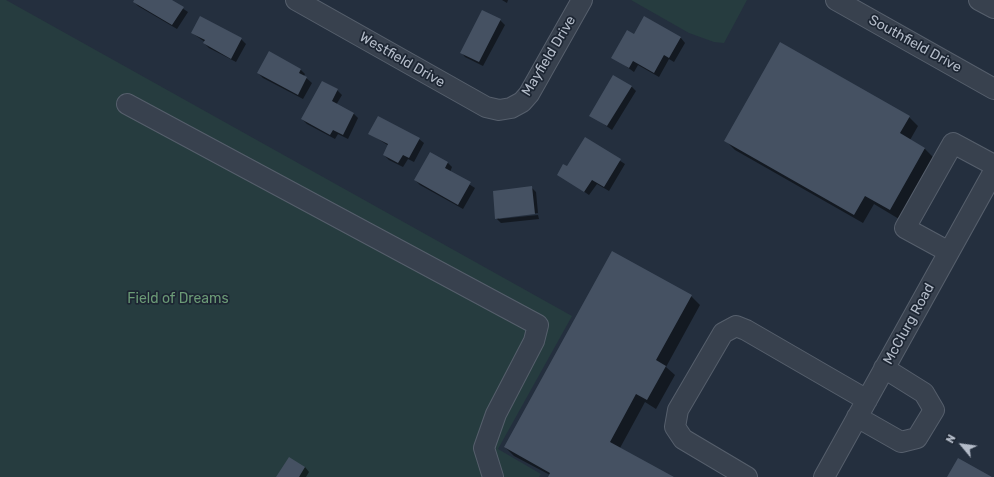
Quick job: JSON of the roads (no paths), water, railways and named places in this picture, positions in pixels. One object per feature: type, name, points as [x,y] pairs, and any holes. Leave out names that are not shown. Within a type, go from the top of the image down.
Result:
[{"type":"street","name":"Westfield Drive","points":[[296,0],[486,107],[499,110],[511,108]]},
{"type":"street","name":"Mayfield Drive","points":[[511,108],[522,102],[529,94],[582,0]]},
{"type":"street","name":"Southfield Drive","points":[[836,0],[994,89]]},
{"type":"street","points":[[979,0],[994,8]]},
{"type":"street","points":[[127,104],[538,324],[534,341],[496,414],[484,448],[494,477]]},
{"type":"street","points":[[949,252],[905,228],[953,143],[994,165]]},
{"type":"street","name":"McClurg Road","points":[[824,477],[994,172]]},
{"type":"street","points":[[747,477],[683,439],[675,427],[678,410],[723,333],[736,326],[746,330],[867,400]]},
{"type":"street","points":[[857,417],[901,442],[917,438],[934,410],[924,393],[884,368]]},
{"type":"park label","name":"Field of Dreams","points":[[178,299]]}]
